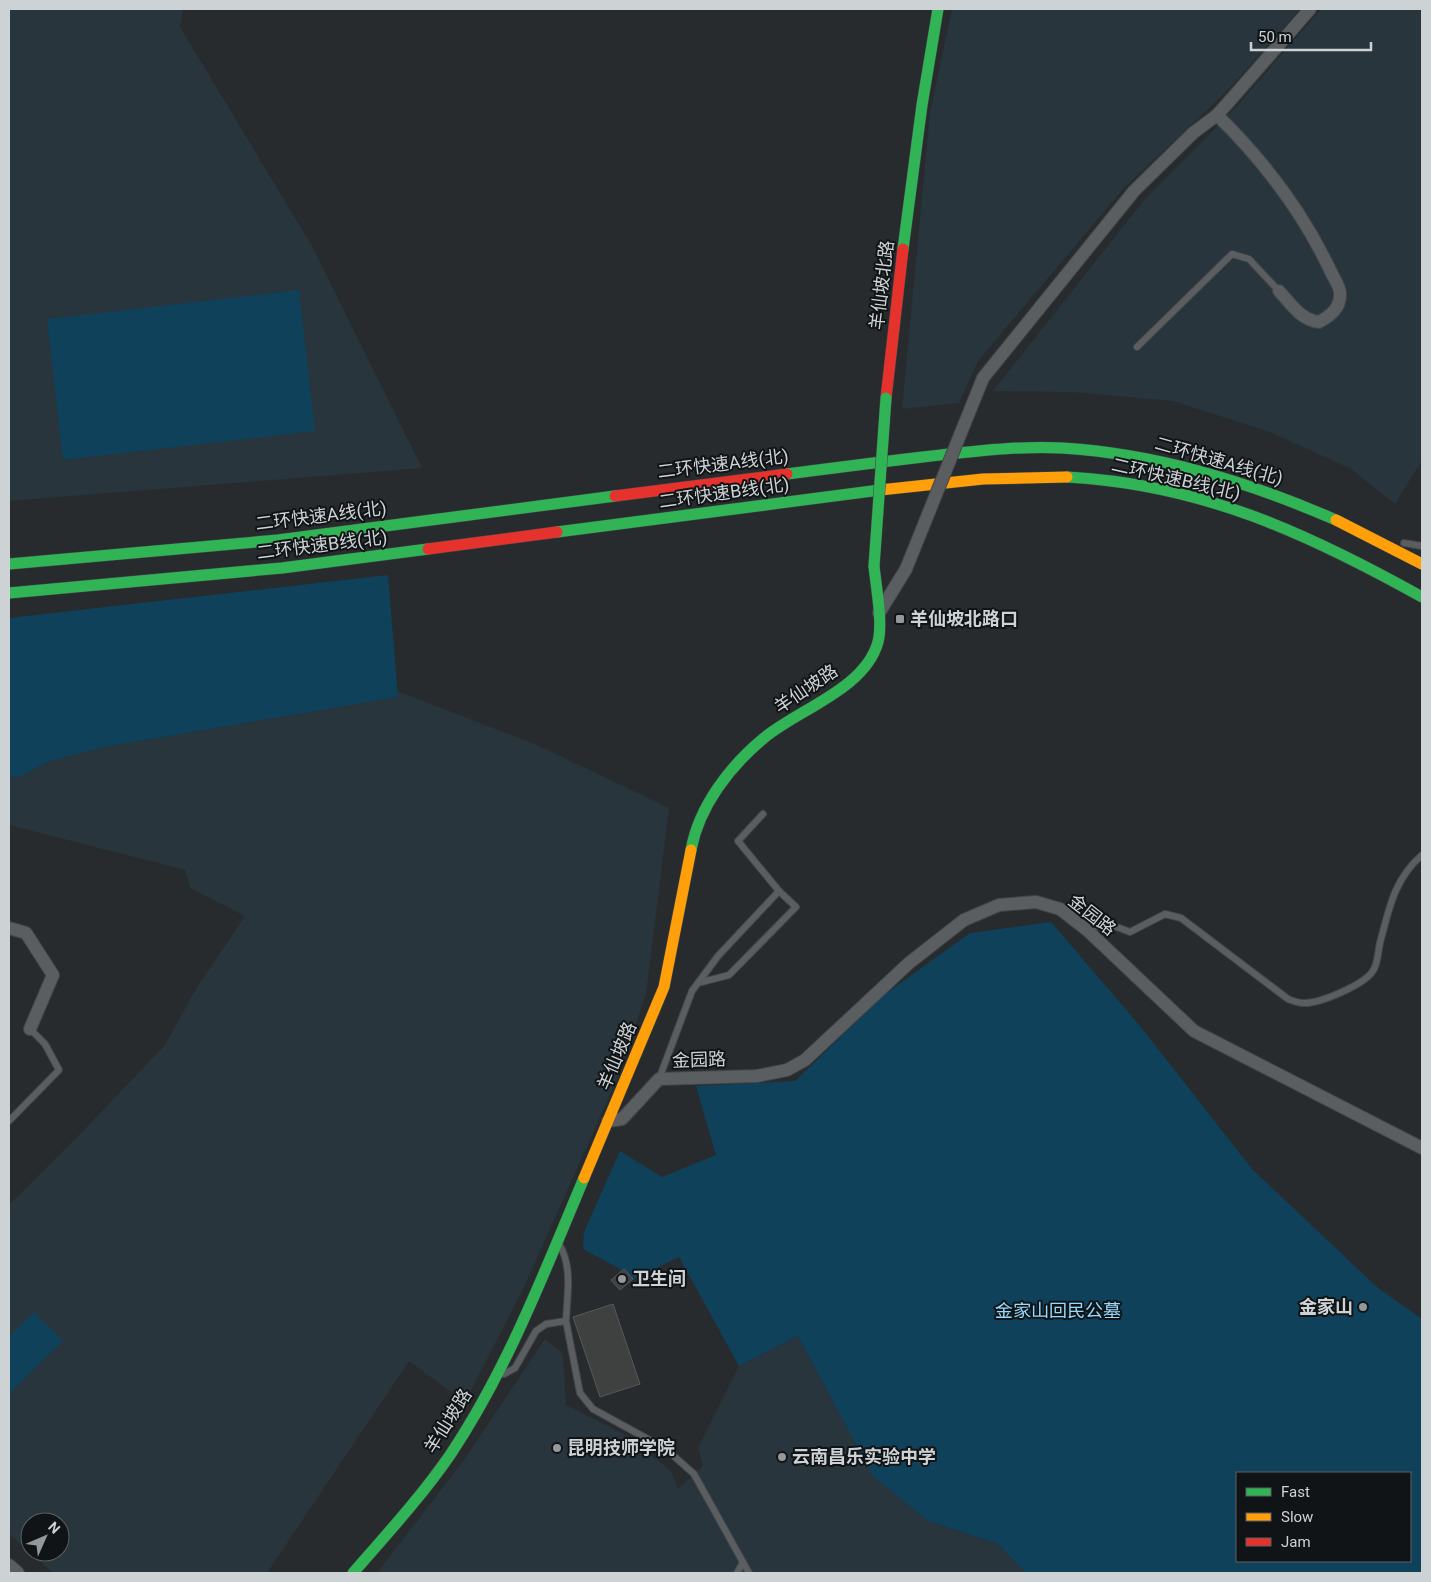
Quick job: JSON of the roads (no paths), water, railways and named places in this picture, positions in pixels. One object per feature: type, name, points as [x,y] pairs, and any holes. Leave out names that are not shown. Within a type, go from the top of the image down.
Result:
[{"type":"main road","name":"羊仙坡北路","points":[[874,566],[886,398],[920,115],[938,9]]},
{"type":"main road","name":"二环快速A线(北)","points":[[9,564],[278,540],[900,459],[993,450],[1051,448],[1104,452],[1145,458],[1193,468],[1240,482],[1321,512],[1377,539],[1422,564]]},
{"type":"main road","name":"二环快速B线(北)","points":[[9,592],[282,568],[899,487],[991,477],[1068,477],[1142,486],[1194,497],[1248,514],[1291,530],[1329,548],[1422,597]]},
{"type":"main road","name":"羊仙坡路","points":[[353,1573],[449,1456],[475,1414],[524,1321],[664,987],[694,833],[716,790],[740,761],[765,737],[850,682],[869,661],[878,641],[879,613],[874,566]]},
{"type":"street","points":[[879,613],[906,569],[983,378],[1134,191],[1193,133],[1217,115],[1310,9]]},
{"type":"street","points":[[1217,115],[1242,140],[1284,193],[1319,246],[1340,292],[1338,305],[1333,313],[1318,322],[1310,321],[1300,314],[1279,291]]},
{"type":"street","name":"金园路","points":[[608,1121],[622,1119],[659,1079],[757,1076],[787,1070],[805,1060],[909,963],[964,920],[999,905],[1036,902],[1060,909],[1088,930],[1194,1031],[1422,1148]]},
{"type":"street","points":[[9,928],[26,933],[53,975],[30,1029]]},
{"type":"street","points":[[9,1565],[18,1573]]},
{"type":"lane","points":[[1137,347],[1232,254],[1249,259],[1279,291]]},
{"type":"lane","points":[[1377,539],[1422,546]]},
{"type":"lane","points":[[698,982],[729,975],[796,907],[779,891],[738,841],[763,814]]},
{"type":"lane","points":[[1088,930],[1106,923],[1130,932],[1165,914],[1181,918],[1288,999],[1304,1003],[1340,993],[1361,982],[1374,970],[1389,907],[1399,882],[1409,866],[1422,855]]},
{"type":"lane","points":[[659,1079],[692,991],[718,956],[779,891]]},
{"type":"lane","points":[[9,1121],[60,1070],[46,1044],[30,1029]]},
{"type":"lane","points":[[557,1242],[564,1252],[567,1266],[566,1321],[580,1393],[593,1409],[666,1448],[694,1474],[749,1573]]},
{"type":"lane","points":[[497,1372],[504,1374],[515,1368],[536,1331],[546,1324],[566,1321]]},
{"type":"lane","points":[[737,1573],[743,1562]]},
{"type":"place","name":"羊仙坡北路口","points":[[900,619]]},
{"type":"place","name":"卫生间","points":[[622,1279]]},
{"type":"place","name":"金家山","points":[[1363,1307]]},
{"type":"place","name":"昆明技师学院","points":[[557,1448]]},
{"type":"place","name":"云南昌乐实验中学","points":[[782,1457]]},
{"type":"park label","name":"金家山回民公墓","points":[[1058,1311]]}]
